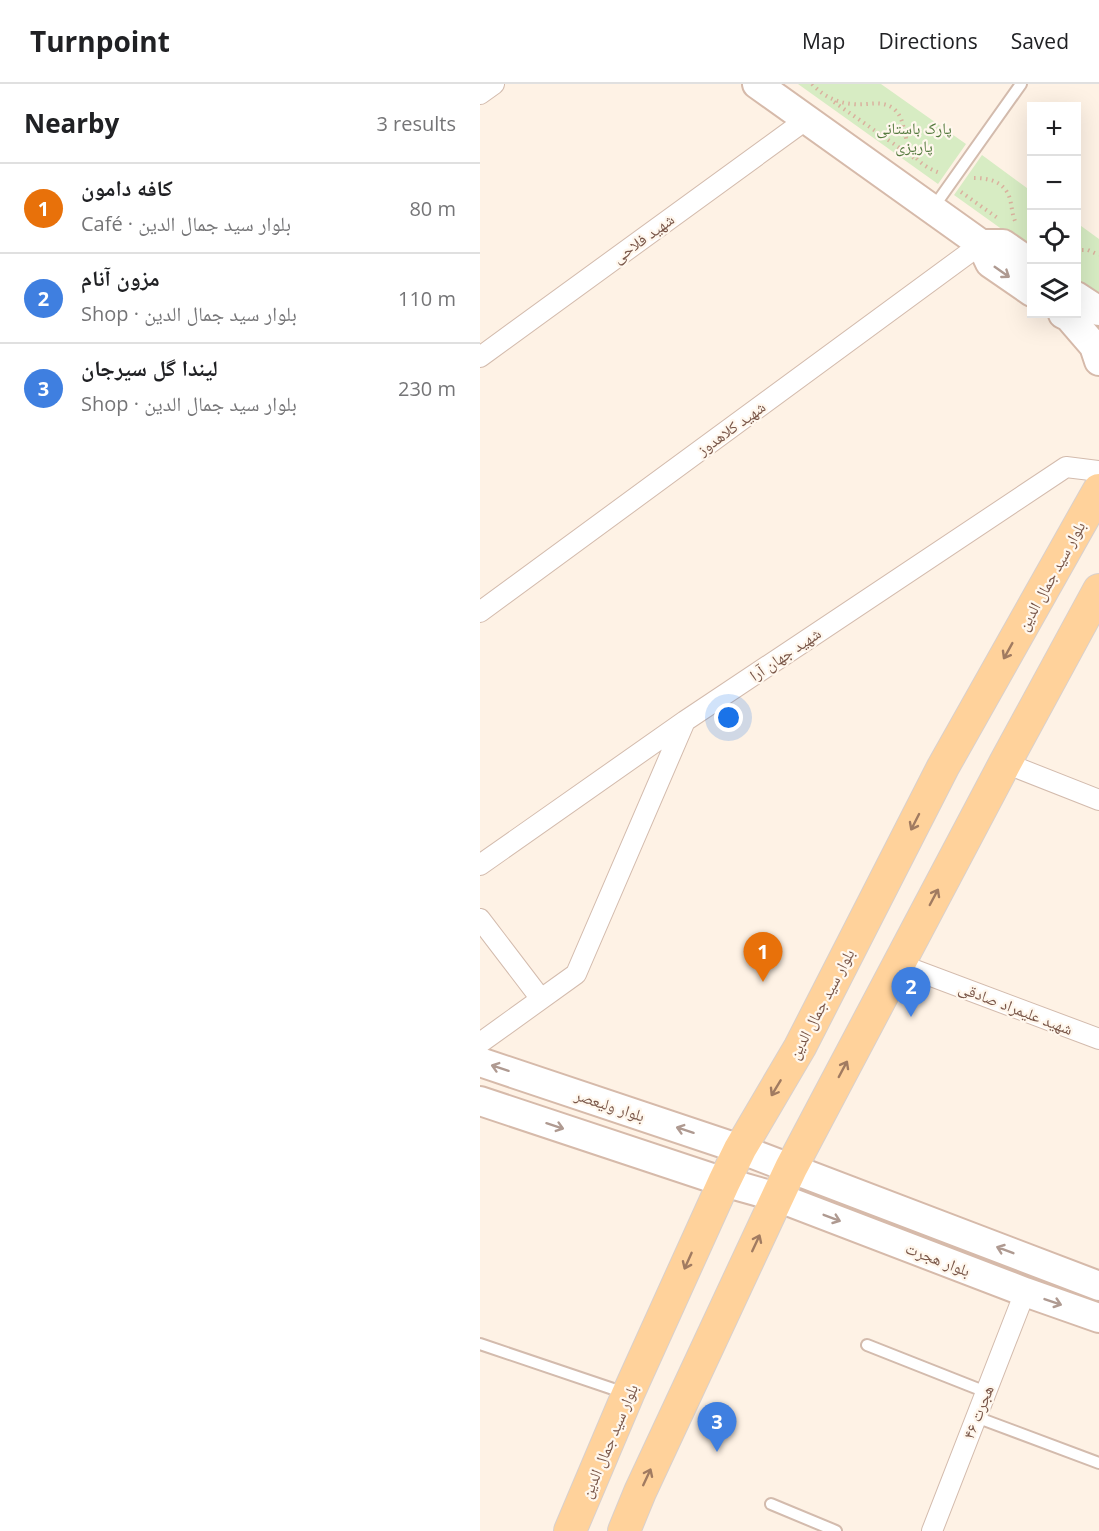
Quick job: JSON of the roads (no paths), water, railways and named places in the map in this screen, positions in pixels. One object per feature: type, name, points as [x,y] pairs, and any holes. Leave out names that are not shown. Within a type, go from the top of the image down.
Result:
[{"type":"main road","name":"بلوار سید جمال الدین","points":[[570,1531],[628,1394],[740,1149],[800,1047],[943,767],[1099,490]]},
{"type":"main road","points":[[624,1531],[791,1168],[1099,590]]},
{"type":"street","points":[[480,94],[494,84]]},
{"type":"street","points":[[757,84],[981,244],[990,263],[1027,289]]},
{"type":"street","name":"شهید فلاحی","points":[[480,357],[807,119]]},
{"type":"street","points":[[981,244],[1003,244],[1027,261]]},
{"type":"street","name":"شهید کلاهدوز","points":[[480,612],[981,244]]},
{"type":"street","points":[[1081,299],[1099,311]]},
{"type":"street","points":[[1070,318],[1094,346],[1099,361]]},
{"type":"street","name":"شهید جهان آرا","points":[[480,865],[685,721],[1066,467],[1099,471]]},
{"type":"street","points":[[480,1043],[576,974],[685,721]]},
{"type":"street","points":[[1005,763],[1099,800]]},
{"type":"street","points":[[480,919],[541,999]]},
{"type":"street","name":"شهید علیمراد صادقی","points":[[899,964],[1099,1039]]},
{"type":"street","name":"بلوار ولیعصر","points":[[480,1062],[791,1168]]},
{"type":"street","points":[[480,1101],[724,1182]]},
{"type":"street","name":"بلوار هجرت","points":[[791,1168],[1099,1286]]},
{"type":"street","name":"بلوار هجرت","points":[[724,1182],[777,1197],[1025,1293],[1099,1318]]},
{"type":"street","name":"هجرت ۴۶","points":[[934,1530],[1025,1293]]},
{"type":"lane","points":[[932,208],[1021,84]]},
{"type":"lane","points":[[480,1344],[628,1394]]},
{"type":"lane","points":[[867,1345],[986,1392]]},
{"type":"lane","points":[[976,1418],[1099,1463]]},
{"type":"lane","points":[[771,1504],[836,1531]]},
{"type":"place","name":"کافه دامون","points":[[763,982]]},
{"type":"place","name":"مزون آنام","points":[[911,1017]]},
{"type":"place","name":"لیندا گل سیرجان","points":[[717,1452]]},
{"type":"park label","name":"پارک باستانی پاریزی","points":[[914,137]]}]
